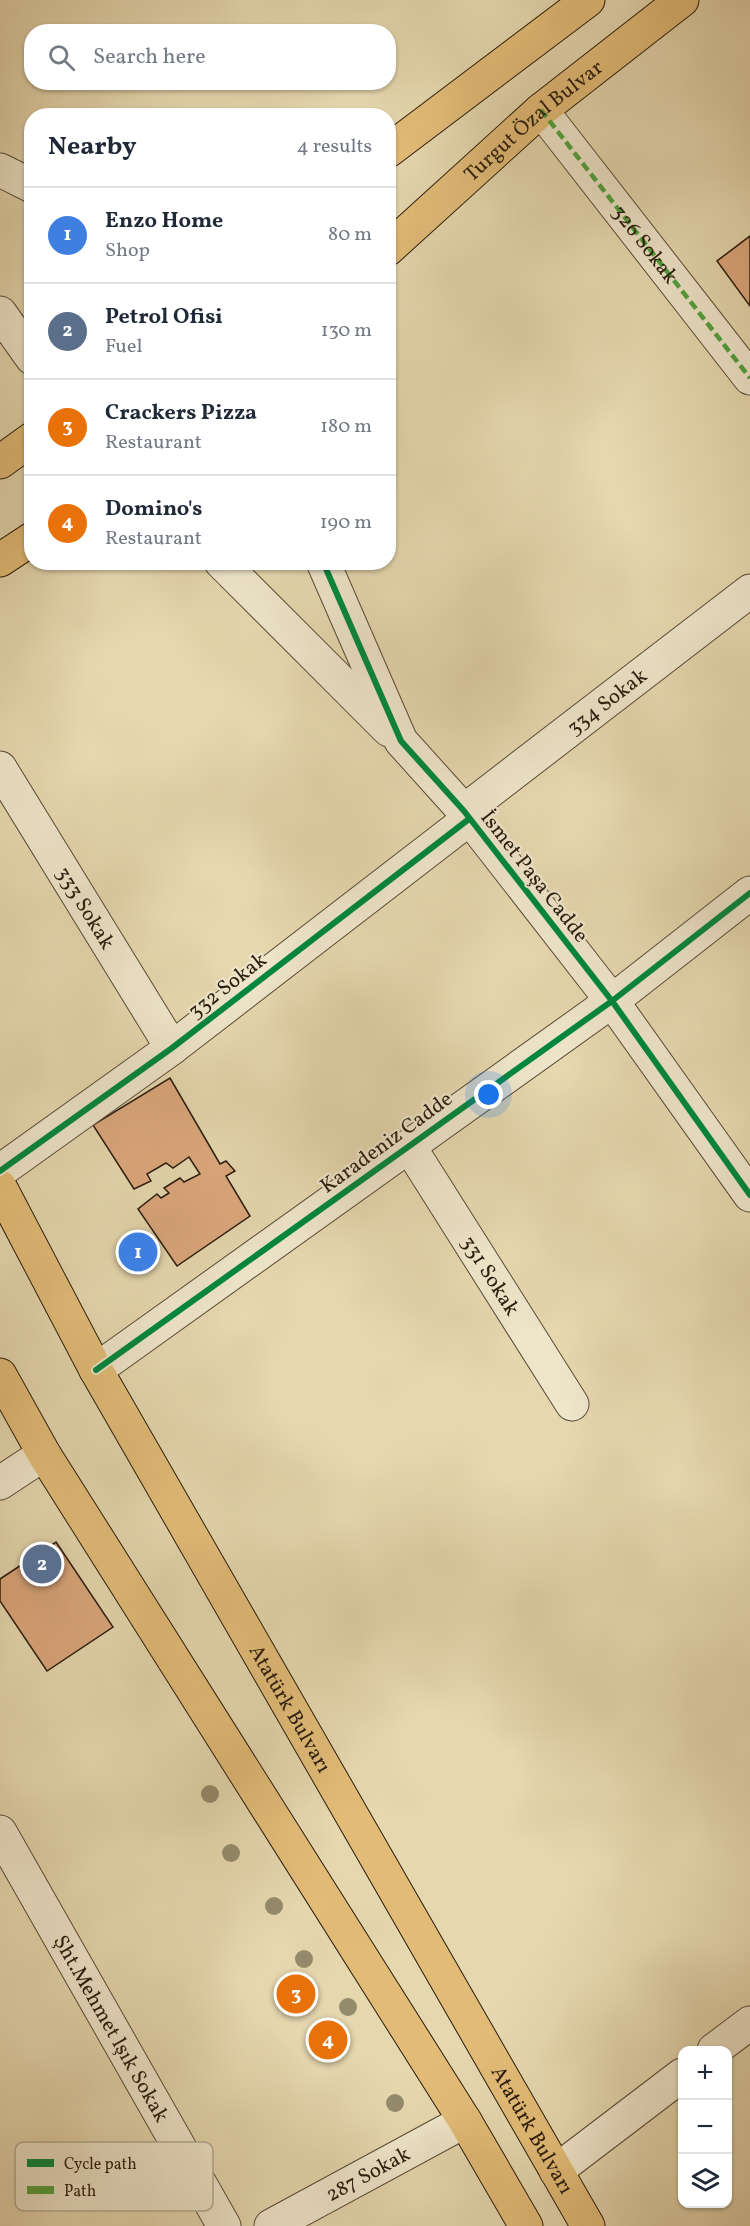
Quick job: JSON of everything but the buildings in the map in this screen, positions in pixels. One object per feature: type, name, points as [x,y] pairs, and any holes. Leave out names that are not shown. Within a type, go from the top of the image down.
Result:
[{"type":"highway","points":[[396,145],[588,0]]},
{"type":"highway","name":"Turgut Özal Bulvar","points":[[396,242],[541,110],[682,0]]},
{"type":"highway","points":[[0,462],[24,445]]},
{"type":"highway","points":[[0,560],[24,544]]},
{"type":"highway","name":"Atatürk Bulvarı","points":[[0,1187],[96,1370],[588,2226]]},
{"type":"highway","points":[[0,1375],[44,1454],[465,2121],[526,2226]]},
{"type":"street","name":"326 Sokak","points":[[541,110],[750,378]]},
{"type":"street","points":[[0,170],[24,182]]},
{"type":"street","points":[[0,313],[24,347]]},
{"type":"street","name":"İsmet Paşa Cadde","points":[[228,570],[401,741],[467,815],[612,1000],[750,1195]]},
{"type":"street","name":"İsmet Paşa Cadde","points":[[326,570],[401,741]]},
{"type":"street","name":"334 Sokak","points":[[467,815],[750,591]]},
{"type":"street","name":"333 Sokak","points":[[0,768],[172,1048]]},
{"type":"street","name":"332 Sokak","points":[[0,1171],[172,1048],[467,815]]},
{"type":"street","name":"Karadeniz Cadde","points":[[96,1370],[612,1000],[750,893]]},
{"type":"street","name":"331 Sokak","points":[[410,1146],[572,1404]]},
{"type":"street","points":[[0,1483],[44,1454]]},
{"type":"street","name":"Şht.Mehmet lşık Sokak","points":[[0,1832],[176,2142]]},
{"type":"street","points":[[719,2046],[750,2023]]},
{"type":"street","points":[[556,2171],[678,2078]]},
{"type":"street","name":"287 Sokak","points":[[272,2226],[465,2121]]},
{"type":"street","name":"Şht.Mehmet lşık Sokak","points":[[213,2207],[224,2226]]},
{"type":"marked path","points":[[541,110],[750,378]]},
{"type":"cycle path","points":[[326,570],[401,741],[464,811],[612,1001],[750,1195]]},
{"type":"cycle path","points":[[0,1171],[172,1048],[469,819]]},
{"type":"cycle path","points":[[96,1370],[612,1001],[750,893]]},
{"type":"place","name":"Enzo Home","points":[[138,1252]]},
{"type":"place","name":"Petrol Ofisi","points":[[42,1564]]},
{"type":"place","name":"Crackers Pizza","points":[[296,1994]]},
{"type":"place","name":"Domino's","points":[[328,2040]]}]
